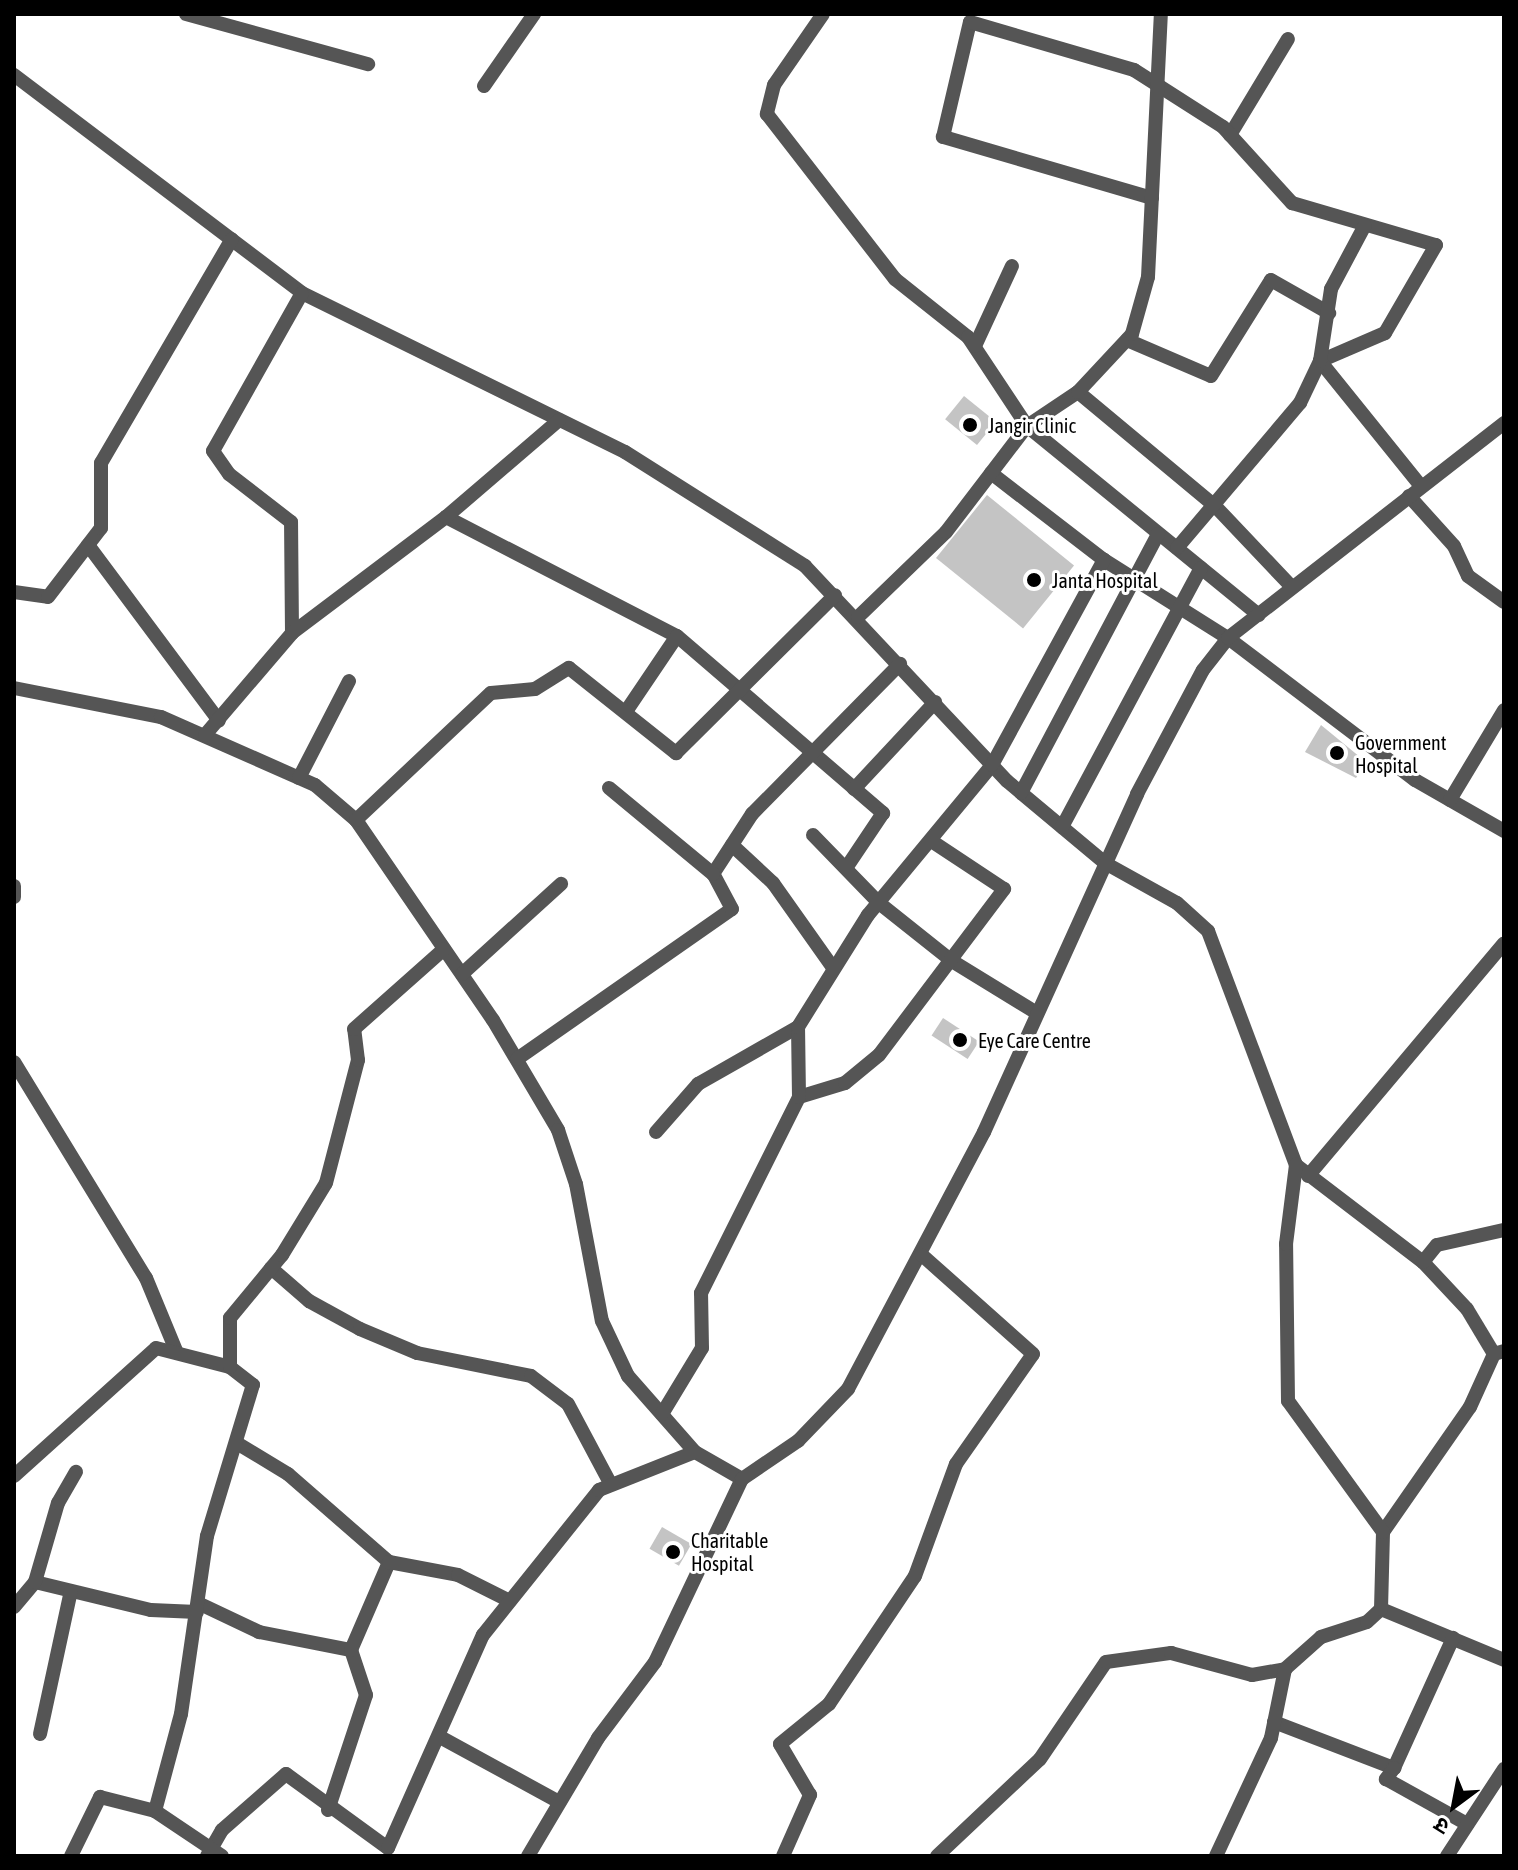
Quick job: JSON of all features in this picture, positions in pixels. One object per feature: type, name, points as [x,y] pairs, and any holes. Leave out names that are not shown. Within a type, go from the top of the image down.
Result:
[{"type":"street","points":[[186,14],[368,64]]},
{"type":"street","points":[[484,86],[534,14]]},
{"type":"street","points":[[823,14],[774,85],[767,114],[895,279],[975,346],[1027,426],[1259,615]]},
{"type":"street","points":[[858,617],[946,532],[1027,426],[1078,392],[1127,340],[1148,277],[1154,82],[1161,14]]},
{"type":"street","points":[[1152,198],[943,137],[970,22],[1154,82],[1230,135],[1292,203],[1436,245],[1385,333],[1320,361]]},
{"type":"street","points":[[1230,135],[1288,39]]},
{"type":"street","points":[[14,75],[302,293],[559,420],[697,493],[835,595],[1021,793],[1105,863],[1177,903],[1208,931],[1296,1165],[1423,1262],[1467,1309],[1499,1352],[1470,1407],[1383,1532],[1381,1609],[1367,1622],[1321,1637],[1285,1669],[1252,1675],[1171,1653],[1106,1662],[1091,1676],[1047,1751],[937,1856]]},
{"type":"street","points":[[1177,548],[1300,403],[1320,361],[1331,289],[1365,225]]},
{"type":"street","points":[[14,592],[48,597],[101,528],[101,463],[232,239]]},
{"type":"street","points":[[975,346],[1012,266]]},
{"type":"street","points":[[1127,340],[1211,376],[1271,280],[1329,313]]},
{"type":"street","points":[[292,633],[291,522],[229,474],[213,451],[302,293]]},
{"type":"street","points":[[1320,361],[1454,546],[1468,576],[1504,602]]},
{"type":"street","points":[[1078,392],[1215,506],[1292,587]]},
{"type":"street","points":[[205,735],[292,633],[446,517],[559,420]]},
{"type":"street","points":[[528,1856],[559,1802],[655,1662],[742,1479],[798,1441],[848,1389],[922,1255],[1105,863],[1203,670],[1228,638],[1504,423]]},
{"type":"street","points":[[991,473],[1104,560],[1228,638],[1450,800],[1504,831]]},
{"type":"street","points":[[446,517],[677,636],[811,755],[883,813],[846,868]]},
{"type":"street","points":[[1021,793],[1132,577],[1158,534]]},
{"type":"street","points":[[88,545],[219,721]]},
{"type":"street","points":[[656,1132],[698,1084],[798,1027],[879,903],[933,842],[992,765],[1104,560]]},
{"type":"street","points":[[1062,827],[1201,568]]},
{"type":"street","points":[[356,820],[491,693],[535,689],[569,668],[627,710],[676,753],[741,692],[835,595]]},
{"type":"street","points":[[627,710],[677,636]]},
{"type":"street","points":[[713,874],[732,845],[811,755],[900,664]]},
{"type":"street","points":[[299,778],[349,681]]},
{"type":"street","points":[[14,688],[161,717],[299,778],[356,820],[462,974],[558,1130],[576,1184],[602,1321],[628,1376],[695,1452],[742,1479]]},
{"type":"street","points":[[854,789],[935,702]]},
{"type":"street","points":[[1450,800],[1504,710]]},
{"type":"street","points":[[517,1059],[732,909],[713,874],[660,823],[609,788]]},
{"type":"street","points":[[813,835],[879,903],[952,961],[1037,1013]]},
{"type":"street","points":[[799,1097],[845,1083],[879,1055],[1004,889],[933,842]]},
{"type":"street","points":[[732,845],[773,883],[834,969]]},
{"type":"street","points":[[462,974],[561,884]]},
{"type":"street","points":[[14,886],[14,897]]},
{"type":"street","points":[[1308,1176],[1504,943]]},
{"type":"street","points":[[230,1367],[230,1318],[271,1268],[326,1183],[358,1060],[354,1029],[444,949]]},
{"type":"street","points":[[662,1414],[702,1348],[701,1293],[799,1097],[798,1027]]},
{"type":"street","points":[[14,1062],[146,1278],[177,1353]]},
{"type":"street","points":[[1296,1165],[1286,1244],[1288,1401],[1383,1532]]},
{"type":"street","points":[[1423,1262],[1437,1245],[1504,1230]]},
{"type":"street","points":[[783,1856],[810,1795],[780,1744],[829,1704],[915,1576],[956,1464],[1033,1354],[922,1255]]},
{"type":"street","points":[[271,1268],[309,1301],[360,1329],[417,1353],[531,1376],[568,1404],[610,1483]]},
{"type":"street","points":[[14,1476],[156,1348],[230,1367],[253,1385],[240,1445],[207,1536],[198,1608],[155,1811]]},
{"type":"street","points":[[240,1445],[288,1474],[389,1562],[458,1575],[510,1601]]},
{"type":"street","points":[[71,1856],[100,1797],[155,1811],[214,1854],[222,1830],[286,1774],[328,1810],[388,1848],[483,1635],[610,1483],[695,1452]]},
{"type":"street","points":[[14,1607],[35,1582],[58,1503],[76,1472]]},
{"type":"street","points":[[328,1810],[366,1695],[351,1650],[389,1562]]},
{"type":"street","points":[[35,1582],[71,1591],[198,1608],[259,1632],[351,1650]]},
{"type":"street","points":[[40,1734],[71,1591]]},
{"type":"street","points":[[1381,1609],[1504,1660]]},
{"type":"street","points":[[1453,1638],[1394,1768],[1386,1779],[1467,1824]]},
{"type":"street","points":[[1216,1856],[1274,1722],[1285,1669]]},
{"type":"street","points":[[1274,1722],[1394,1768]]},
{"type":"street","points":[[440,1737],[559,1802]]},
{"type":"street","points":[[1447,1856],[1504,1769]]},
{"type":"building","points":[[964,396],[996,422],[977,445],[945,419]]},
{"type":"building","points":[[987,495],[1074,565],[1023,628],[936,558]]},
{"type":"building","points":[[1321,725],[1366,762],[1356,778],[1305,752]]},
{"type":"building","points":[[943,1018],[979,1041],[968,1059],[932,1036]]},
{"type":"building","points":[[662,1527],[691,1544],[679,1566],[650,1549]]},
{"type":"place","name":"Jangir Clinic","points":[[970,425]]},
{"type":"place","name":"Janta Hospital","points":[[1034,580]]},
{"type":"place","name":"Government Hospital","points":[[1337,753]]},
{"type":"place","name":"Eye Care Centre","points":[[960,1040]]},
{"type":"place","name":"Charitable Hospital","points":[[673,1552]]}]
